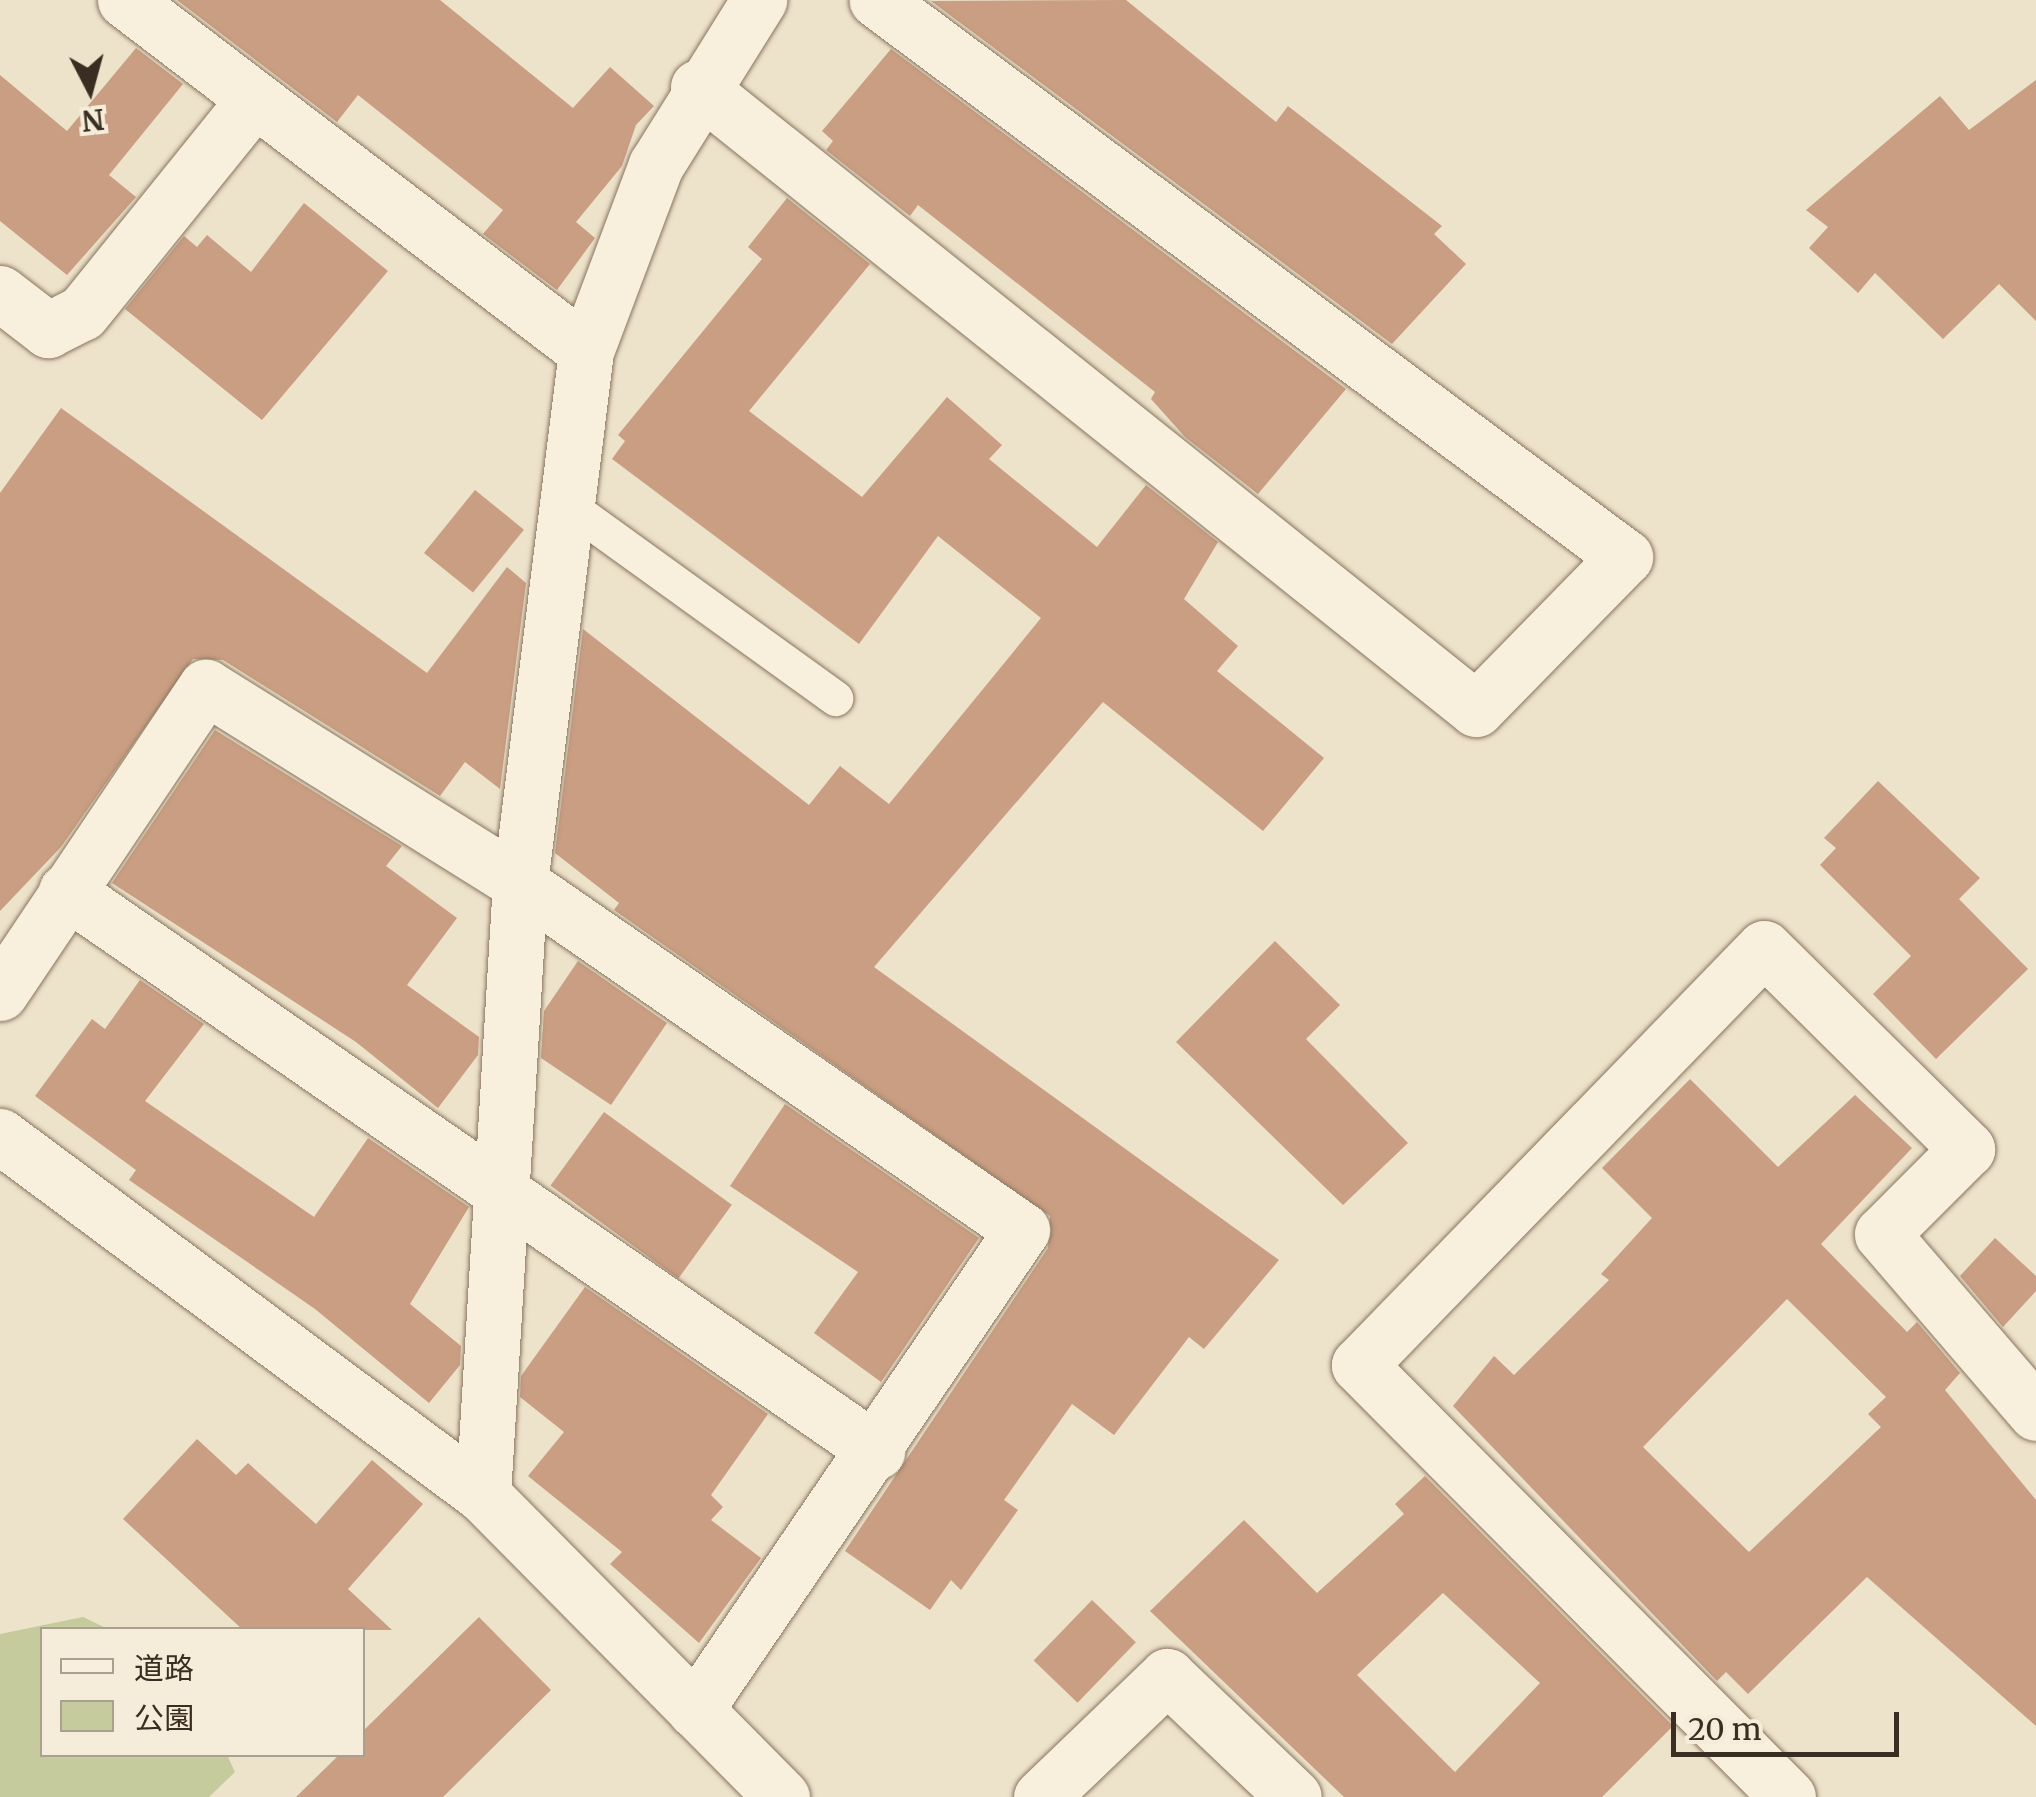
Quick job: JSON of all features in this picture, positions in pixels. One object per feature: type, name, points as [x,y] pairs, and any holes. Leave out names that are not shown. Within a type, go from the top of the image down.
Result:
[{"type":"street","points":[[124,0],[252,102],[586,351]]},
{"type":"street","points":[[483,1495],[520,884],[562,501],[586,351],[656,165],[698,87],[759,0]]},
{"type":"street","points":[[698,87],[1476,710],[1626,557],[876,0]]},
{"type":"street","points":[[0,292],[48,330],[82,313],[252,102]]},
{"type":"street","points":[[0,993],[206,687],[520,884],[1022,1230],[877,1451],[695,1710]]},
{"type":"street","points":[[66,890],[877,1451]]},
{"type":"street","points":[[1788,1797],[1360,1365],[1764,948],[1968,1149],[1882,1234],[2036,1413]]},
{"type":"street","points":[[0,1136],[483,1495],[782,1797]]},
{"type":"street","points":[[1042,1797],[1167,1676],[1294,1797]]},
{"type":"lane","points":[[562,501],[835,698]]},
{"type":"green space","points":[[83,1617],[104,1627],[40,1627],[40,1757],[228,1757],[235,1772],[209,1797],[0,1797],[0,1634]]},
{"type":"building","points":[[177,0],[440,0],[573,108],[610,67],[654,106],[636,125],[622,166],[576,222],[595,238],[557,290],[483,234],[503,210],[358,95],[337,122]]},
{"type":"building","points":[[1126,0],[1276,122],[1288,106],[1442,226],[1434,234],[1466,264],[1392,344],[931,1]]},
{"type":"building","points":[[136,48],[183,84],[109,175],[136,197],[67,275],[0,221],[0,75],[67,131]]},
{"type":"building","points":[[891,49],[1346,389],[1258,494],[1185,437],[1151,399],[1155,392],[918,205],[910,216],[826,150],[833,141],[822,131]]},
{"type":"building","points":[[2036,80],[2036,321],[1999,284],[1943,339],[1875,273],[1858,293],[1809,248],[1828,227],[1806,210],[1940,96],[1969,130]]},
{"type":"building","points":[[787,198],[870,264],[749,411],[862,497],[947,397],[1002,445],[989,459],[1097,547],[1146,485],[1218,542],[1184,599],[1238,646],[1217,671],[1324,758],[1263,831],[1103,702],[874,967],[1279,1260],[1204,1349],[1189,1337],[1114,1435],[1072,1404],[1004,1500],[1018,1510],[961,1590],[951,1580],[930,1610],[845,1551],[1048,1248],[1050,1216],[614,910],[619,903],[555,853],[583,629],[809,805],[840,766],[889,804],[1041,618],[938,536],[859,644],[612,459],[625,441],[618,435],[762,259],[748,247]]},
{"type":"building","points":[[304,203],[388,271],[262,420],[125,309],[184,236],[197,247],[207,235],[251,272]]},
{"type":"building","points":[[61,408],[427,673],[507,567],[526,583],[500,789],[465,762],[440,796],[223,660],[193,659],[61,847],[0,911],[0,493]]},
{"type":"building","points":[[475,490],[524,530],[473,593],[424,553]]},
{"type":"building","points":[[215,730],[402,846],[386,866],[457,918],[407,985],[479,1037],[478,1055],[438,1108],[356,1042],[112,883]]},
{"type":"building","points":[[1878,781],[1980,878],[1959,899],[2028,969],[1936,1059],[1873,994],[1911,956],[1820,865],[1836,848],[1824,838]]},
{"type":"building","points":[[1275,941],[1340,1005],[1306,1039],[1408,1143],[1343,1205],[1176,1042]]},
{"type":"building","points":[[578,961],[667,1023],[611,1105],[541,1058],[544,1011]]},
{"type":"building","points":[[140,980],[204,1024],[145,1101],[314,1217],[368,1138],[469,1207],[410,1304],[461,1346],[460,1365],[429,1403],[315,1309],[129,1180],[136,1170],[35,1096],[92,1019],[105,1029]]},
{"type":"building","points":[[1690,1079],[1778,1167],[1855,1095],[1912,1148],[1821,1244],[1907,1332],[1917,1322],[1960,1373],[1945,1390],[2036,1500],[2036,1726],[1867,1577],[1748,1694],[1726,1672],[1717,1681],[1453,1406],[1494,1356],[1514,1375],[1609,1280],[1601,1274],[1652,1218],[1602,1168]],"holes":[[[1787,1299],[1886,1397],[1868,1414],[1881,1427],[1749,1552],[1643,1447]]]},
{"type":"building","points":[[785,1104],[979,1238],[881,1382],[814,1333],[858,1272],[730,1186]]},
{"type":"building","points":[[604,1112],[732,1205],[678,1278],[551,1186]]},
{"type":"building","points":[[1995,1238],[2036,1276],[2036,1291],[2003,1327],[1960,1276]]},
{"type":"building","points":[[585,1287],[768,1414],[711,1495],[723,1507],[711,1520],[761,1558],[699,1643],[610,1564],[622,1552],[528,1476],[564,1432],[520,1397],[521,1376]]},
{"type":"building","points":[[197,1439],[236,1475],[248,1463],[316,1524],[372,1460],[423,1504],[348,1589],[392,1630],[240,1627],[123,1519]]},
{"type":"building","points":[[1425,1476],[1673,1726],[1602,1797],[1344,1797],[1150,1611],[1244,1520],[1317,1593],[1404,1514],[1395,1504]],"holes":[[[1443,1593],[1540,1683],[1455,1772],[1357,1675]]]},
{"type":"building","points":[[1092,1600],[1136,1642],[1078,1703],[1034,1660]]},
{"type":"building","points":[[479,1617],[551,1690],[443,1797],[296,1797],[337,1757],[365,1757],[365,1729]]}]
